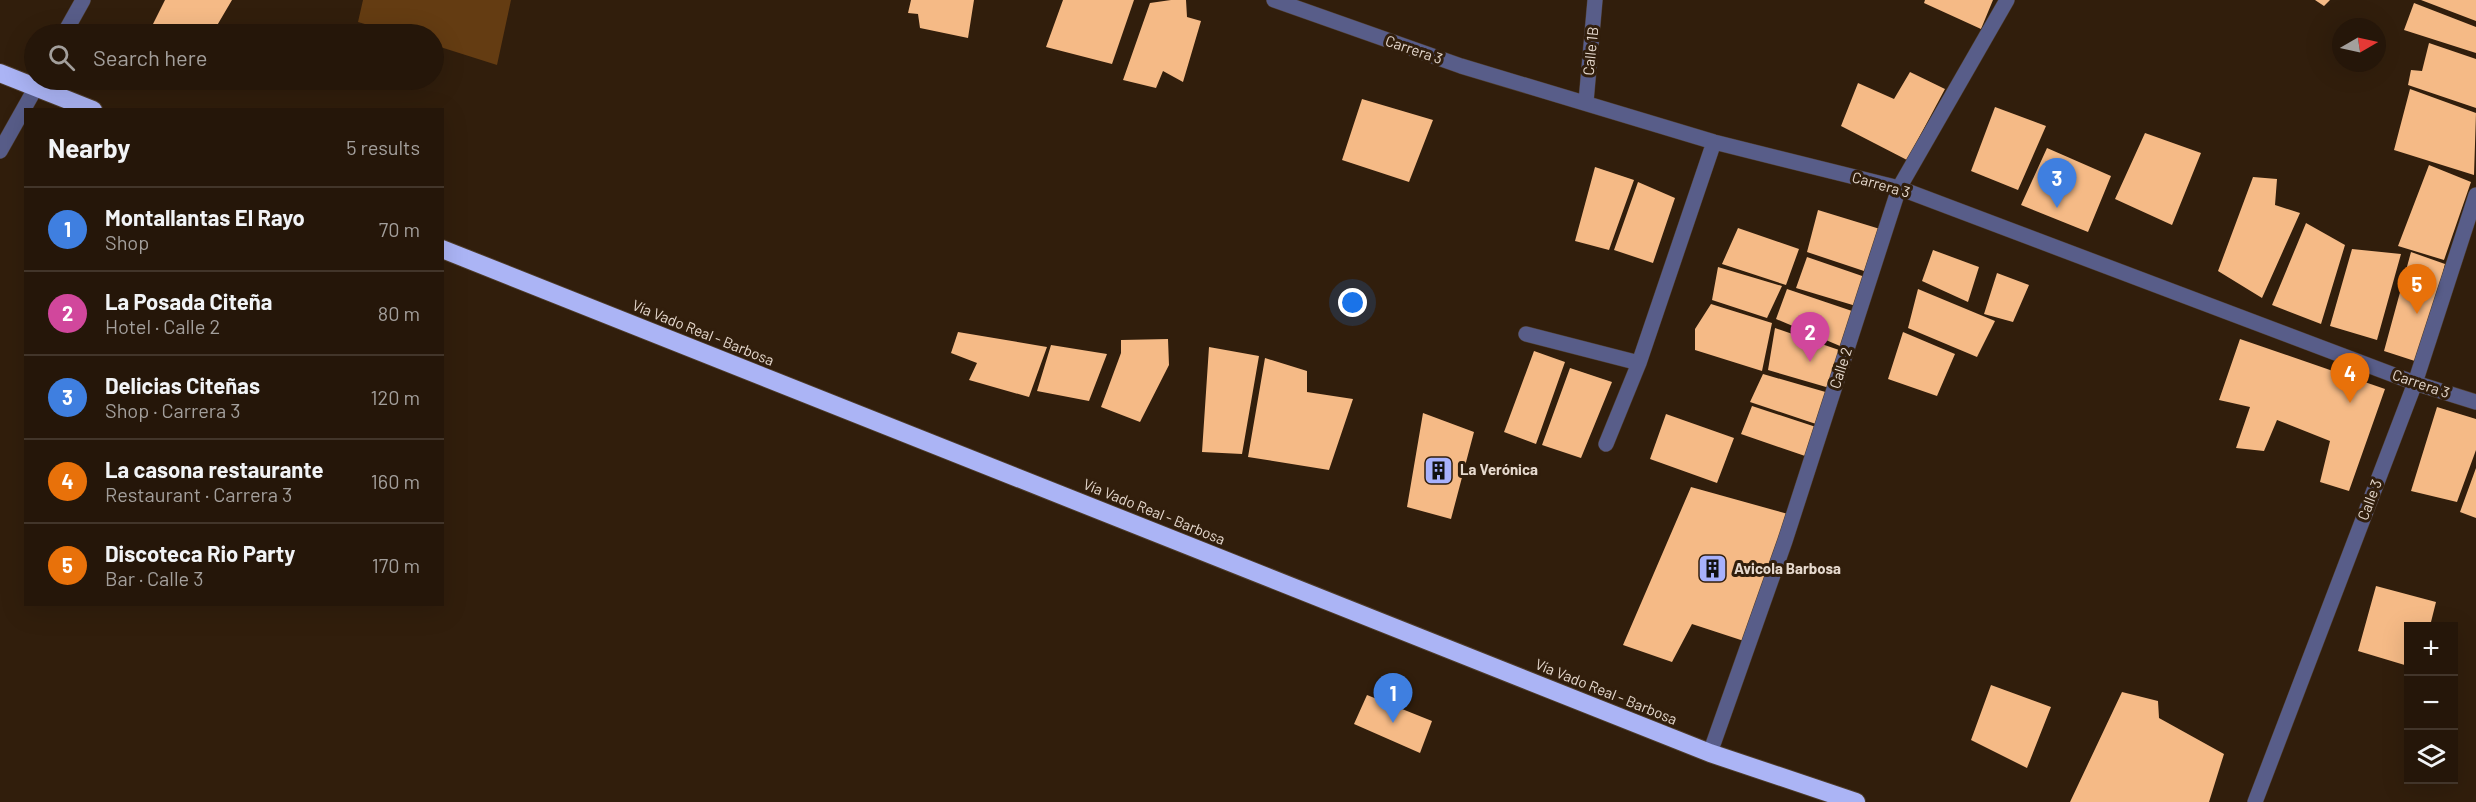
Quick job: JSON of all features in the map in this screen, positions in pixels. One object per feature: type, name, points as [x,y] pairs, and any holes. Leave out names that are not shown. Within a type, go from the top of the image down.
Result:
[{"type":"highway","points":[[0,73],[24,79]]},
{"type":"highway","points":[[52,90],[89,108]]},
{"type":"highway","name":"Vía Vado Real - Barbosa","points":[[444,250],[1710,753],[1856,802]]},
{"type":"street","points":[[70,24],[83,0]]},
{"type":"street","name":"Carrera 3","points":[[1274,0],[1461,66],[1714,142],[1899,188],[2415,383],[2476,402]]},
{"type":"street","name":"Calle 1B","points":[[1586,102],[1595,0]]},
{"type":"street","name":"Calle 2","points":[[1710,753],[1785,541],[1899,188],[2007,0]]},
{"type":"street","points":[[24,108],[34,90]]},
{"type":"street","points":[[0,151],[24,108]]},
{"type":"street","points":[[1606,444],[1638,363],[1714,142]]},
{"type":"street","name":"Calle 3","points":[[2254,802],[2415,383],[2476,195]]},
{"type":"street","points":[[1526,334],[1638,363]]},
{"type":"shaded area","points":[[363,0],[511,0],[497,65],[444,48],[444,24],[365,24],[358,22]]},
{"type":"building","points":[[165,0],[232,0],[218,24],[153,24]]},
{"type":"building","points":[[911,0],[974,0],[968,38],[920,28],[918,14],[908,13]]},
{"type":"building","points":[[1063,0],[1134,0],[1112,64],[1046,47]]},
{"type":"building","points":[[1186,0],[1187,17],[1201,21],[1183,82],[1163,71],[1156,88],[1123,80],[1150,3]]},
{"type":"building","points":[[1925,0],[1993,0],[1981,29],[1924,3]]},
{"type":"building","points":[[2315,0],[2330,0],[2324,6]]},
{"type":"building","points":[[2421,0],[2476,0],[2476,21]]},
{"type":"building","points":[[2414,3],[2476,27],[2476,53],[2404,30]]},
{"type":"building","points":[[2429,43],[2476,59],[2476,108],[2408,85],[2411,70],[2422,71]]},
{"type":"building","points":[[1910,72],[1945,89],[1907,160],[1841,126],[1858,83],[1894,99]]},
{"type":"building","points":[[2410,89],[2476,113],[2474,175],[2394,150]]},
{"type":"building","points":[[1362,99],[1433,120],[1409,182],[1342,160]]},
{"type":"building","points":[[1995,107],[2046,126],[2018,190],[1971,171]]},
{"type":"building","points":[[2145,133],[2201,153],[2172,225],[2115,199]]},
{"type":"building","points":[[2047,148],[2111,176],[2088,232],[2021,205]]},
{"type":"building","points":[[2429,165],[2471,182],[2444,260],[2398,246]]},
{"type":"building","points":[[1595,167],[1634,180],[1609,250],[1575,241]]},
{"type":"building","points":[[2253,177],[2277,179],[2275,205],[2300,213],[2262,298],[2218,271]]},
{"type":"building","points":[[1638,182],[1675,198],[1653,263],[1614,250]]},
{"type":"building","points":[[1818,210],[1880,229],[1867,272],[1807,252]]},
{"type":"building","points":[[2306,223],[2345,245],[2321,324],[2272,305]]},
{"type":"building","points":[[1738,228],[1799,249],[1786,285],[1722,264]]},
{"type":"building","points":[[2352,249],[2401,254],[2377,340],[2330,326]]},
{"type":"building","points":[[1933,250],[1979,267],[1968,302],[1922,281]]},
{"type":"building","points":[[2411,252],[2445,264],[2421,363],[2384,351]]},
{"type":"building","points":[[1807,257],[1868,278],[1856,306],[1796,288]]},
{"type":"building","points":[[1718,267],[1782,286],[1767,318],[1712,300]]},
{"type":"building","points":[[1997,273],[2029,285],[2013,322],[1984,314]]},
{"type":"building","points":[[1787,289],[1855,312],[1840,346],[1776,319]]},
{"type":"building","points":[[1918,289],[1995,321],[1977,357],[1908,328]]},
{"type":"building","points":[[1711,304],[1772,323],[1762,371],[1695,350],[1695,329]]},
{"type":"building","points":[[1775,328],[1842,351],[1833,389],[1768,370]]},
{"type":"building","points":[[958,332],[1047,347],[1029,397],[969,380],[977,363],[951,353]]},
{"type":"building","points":[[1903,332],[1955,354],[1937,396],[1888,379]]},
{"type":"building","points":[[1168,339],[1169,365],[1140,422],[1101,407],[1121,353],[1121,340]]},
{"type":"building","points":[[2240,339],[2385,389],[2349,491],[2320,482],[2330,441],[2277,420],[2264,451],[2236,448],[2250,407],[2219,400]]},
{"type":"building","points":[[1051,345],[1107,354],[1089,401],[1037,391]]},
{"type":"building","points":[[1209,347],[1259,356],[1242,454],[1202,452]]},
{"type":"building","points":[[1534,351],[1565,362],[1536,444],[1504,432]]},
{"type":"building","points":[[1265,358],[1307,371],[1307,392],[1353,399],[1329,470],[1248,457]]},
{"type":"building","points":[[1570,368],[1612,382],[1581,458],[1542,445]]},
{"type":"building","points":[[1763,374],[1829,393],[1819,425],[1750,402]]},
{"type":"building","points":[[1752,406],[1816,427],[1808,457],[1741,434]]},
{"type":"building","points":[[2437,407],[2476,419],[2476,450],[2457,502],[2411,491]]},
{"type":"building","name":"La Verónica","points":[[1423,413],[1474,432],[1451,519],[1407,507]]},
{"type":"building","points":[[1666,414],[1734,438],[1717,483],[1650,459]]},
{"type":"building","points":[[2476,468],[2476,518],[2460,512]]},
{"type":"building","name":"Avicola Barbosa","points":[[1691,487],[1788,514],[1747,642],[1692,624],[1672,662],[1623,645]]},
{"type":"building","points":[[2376,586],[2436,602],[2431,622],[2404,622],[2404,665],[2358,651]]},
{"type":"building","points":[[1991,685],[2051,707],[2027,768],[1971,740]]},
{"type":"building","points":[[2122,692],[2158,701],[2159,718],[2224,754],[2209,802],[2070,802]]},
{"type":"building","points":[[1367,695],[1432,721],[1420,753],[1354,724]]},
{"type":"place","name":"Delicias Citeñas","points":[[2057,208]]},
{"type":"place","name":"Discoteca Rio Party","points":[[2417,314]]},
{"type":"place","name":"La Posada Citeña","points":[[1810,362]]},
{"type":"place","name":"La casona restaurante","points":[[2350,403]]},
{"type":"place","name":"La Verónica","points":[[1439,470]]},
{"type":"place","name":"Avicola Barbosa","points":[[1713,569]]},
{"type":"place","name":"Montallantas El Rayo","points":[[1393,723]]}]
